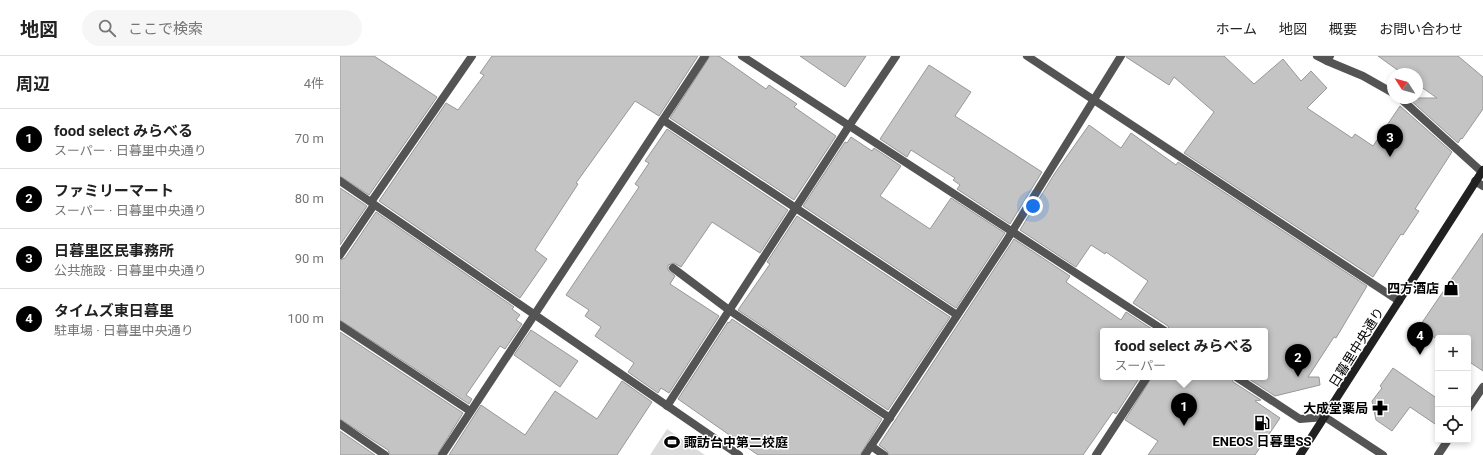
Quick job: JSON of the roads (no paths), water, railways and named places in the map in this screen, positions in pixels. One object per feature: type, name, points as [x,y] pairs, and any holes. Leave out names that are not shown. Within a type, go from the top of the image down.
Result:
[{"type":"street","points":[[340,255],[472,56]]},
{"type":"street","points":[[442,455],[705,56]]},
{"type":"street","points":[[742,56],[1160,328]]},
{"type":"street","points":[[667,406],[896,56]]},
{"type":"street","points":[[1027,56],[1399,301]]},
{"type":"street","points":[[865,455],[1012,231],[1121,56]]},
{"type":"street","points":[[1317,56],[1329,58],[1387,90]]},
{"type":"street","points":[[1407,104],[1482,171]]},
{"type":"street","points":[[663,120],[795,209],[957,315]]},
{"type":"street","name":"日暮里中央通り","points":[[1300,455],[1482,171]]},
{"type":"street","points":[[340,181],[739,455]]},
{"type":"street","points":[[1475,181],[1483,186]]},
{"type":"street","points":[[673,268],[729,310],[890,418]]},
{"type":"street","points":[[340,325],[470,411]]},
{"type":"street","points":[[1096,455],[1145,380]]},
{"type":"street","points":[[1241,380],[1300,419],[1325,417],[1383,455]]},
{"type":"street","points":[[1469,407],[1483,387]]},
{"type":"street","points":[[340,424],[385,455]]},
{"type":"street","points":[[1438,455],[1446,443]]},
{"type":"street","points":[[871,446],[884,455]]},
{"type":"place","name":"日暮里区民事務所","points":[[1390,157]]},
{"type":"place","name":"四方酒店","points":[[1451,288]]},
{"type":"place","name":"タイムズ東日暮里","points":[[1420,355]]},
{"type":"place","name":"ファミリーマート","points":[[1298,377]]},
{"type":"place","name":"大成堂薬局","points":[[1380,408]]},
{"type":"place","name":"ENEOS 日暮里SS","points":[[1262,423]]},
{"type":"place","name":"food select みらべる","points":[[1184,426]]},
{"type":"place","name":"諏訪台中第二校庭","points":[[672,442]]}]
